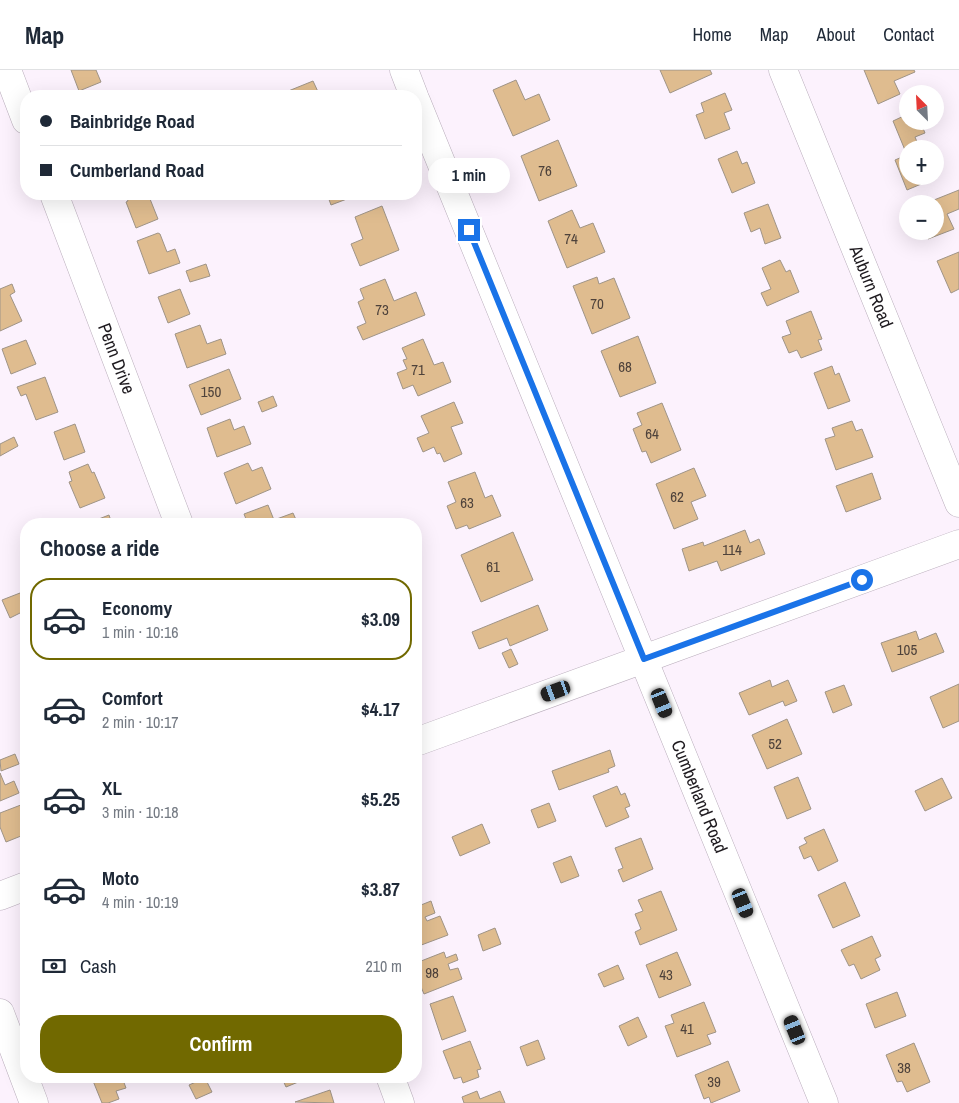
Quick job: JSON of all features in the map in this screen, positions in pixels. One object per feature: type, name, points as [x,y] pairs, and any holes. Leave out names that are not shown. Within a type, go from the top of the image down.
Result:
[{"type":"street","points":[[8,70],[20,103]]},
{"type":"street","points":[[404,70],[412,90]]},
{"type":"street","name":"Auburn Road","points":[[783,70],[959,503]]},
{"type":"street","name":"Cumberland Road","points":[[422,116],[824,1103]]},
{"type":"street","name":"Penn Drive","points":[[56,200],[177,518]]},
{"type":"street","points":[[422,740],[959,544]]},
{"type":"street","points":[[0,896],[20,888]]},
{"type":"street","points":[[0,1013],[20,1066]]},
{"type":"street","points":[[26,1083],[34,1103]]},
{"type":"street","points":[[393,1083],[400,1103]]},
{"type":"building","points":[[71,70],[96,70],[101,82],[79,90]]},
{"type":"building","points":[[660,70],[710,70],[712,74],[670,93]]},
{"type":"building","points":[[864,70],[914,70],[915,72],[894,81],[899,94],[878,104]]},
{"type":"building","points":[[516,80],[525,100],[539,94],[550,120],[513,136],[493,90]]},
{"type":"building","points":[[313,81],[317,90],[291,90]]},
{"type":"building","points":[[725,93],[732,110],[724,113],[730,129],[705,139],[696,115],[704,112],[701,103]]},
{"type":"building","points":[[899,118],[899,130],[924,130],[925,133],[915,137],[916,140],[901,140],[893,121]]},
{"type":"building","points":[[558,140],[577,186],[539,201],[521,156]]},
{"type":"building","points":[[737,151],[742,164],[747,162],[755,183],[732,193],[718,159]]},
{"type":"building","points":[[899,158],[899,170],[895,160]]},
{"type":"building","points":[[905,185],[919,185],[907,190]]},
{"type":"building","points":[[959,190],[959,209],[947,214],[954,229],[944,233],[944,196]]},
{"type":"building","points":[[150,200],[158,219],[136,228],[126,202]]},
{"type":"building","points":[[329,200],[344,200],[331,205]]},
{"type":"building","points":[[768,204],[781,238],[765,244],[760,228],[751,232],[744,213]]},
{"type":"building","points":[[382,206],[399,250],[360,266],[351,244],[363,239],[355,217]]},
{"type":"building","points":[[572,210],[580,228],[593,223],[605,252],[567,268],[548,221]]},
{"type":"building","points":[[158,233],[167,252],[175,249],[180,263],[149,274],[137,241]]},
{"type":"building","points":[[959,252],[959,289],[951,293],[937,261]]},
{"type":"building","points":[[780,260],[786,272],[790,270],[799,292],[767,306],[761,293],[771,289],[762,268]]},
{"type":"building","points":[[206,264],[210,276],[190,282],[186,271]]},
{"type":"building","points":[[597,277],[599,284],[614,278],[630,318],[592,334],[573,286]]},
{"type":"building","points":[[385,279],[394,301],[416,292],[425,315],[363,340],[357,327],[366,323],[358,302],[364,299],[360,289]]},
{"type":"building","points":[[12,284],[15,292],[10,295],[22,321],[0,331],[0,289]]},
{"type":"building","points":[[180,289],[190,314],[168,323],[158,297]]},
{"type":"building","points":[[811,311],[822,339],[818,340],[822,350],[801,358],[797,350],[789,353],[782,337],[791,334],[786,321]]},
{"type":"building","points":[[200,325],[207,344],[221,339],[226,354],[187,368],[175,334]]},
{"type":"building","points":[[638,336],[656,383],[620,397],[601,351]]},
{"type":"building","points":[[423,339],[434,365],[443,362],[451,382],[418,396],[413,385],[403,389],[397,373],[407,369],[403,360],[407,359],[402,348]]},
{"type":"building","points":[[26,340],[36,364],[11,374],[2,349]]},
{"type":"building","points":[[832,366],[835,375],[839,373],[850,401],[828,409],[814,373]]},
{"type":"building","points":[[229,369],[241,399],[201,415],[189,385]]},
{"type":"building","points":[[45,377],[58,412],[36,420],[26,394],[21,396],[17,387]]},
{"type":"building","points":[[273,396],[277,406],[262,412],[258,402]]},
{"type":"building","points":[[454,402],[463,423],[451,427],[462,454],[444,462],[440,453],[437,454],[434,447],[423,452],[417,438],[429,433],[421,416]]},
{"type":"building","points":[[662,403],[681,450],[651,463],[646,451],[642,452],[633,429],[642,425],[637,413]]},
{"type":"building","points":[[230,419],[234,430],[244,426],[251,444],[217,457],[207,428]]},
{"type":"building","points":[[852,421],[856,431],[862,429],[873,457],[836,470],[825,439],[835,436],[832,428]]},
{"type":"building","points":[[75,424],[85,452],[64,460],[54,432]]},
{"type":"building","points":[[14,437],[18,446],[0,456],[0,444]]},
{"type":"building","points":[[248,463],[252,471],[262,467],[271,489],[236,504],[224,473]]},
{"type":"building","points":[[88,464],[92,473],[94,472],[105,498],[80,508],[69,482],[72,481],[69,472]]},
{"type":"building","points":[[694,468],[706,496],[691,502],[698,519],[674,529],[656,484]]},
{"type":"building","points":[[475,472],[485,498],[492,495],[501,516],[469,529],[467,525],[456,529],[447,506],[456,502],[448,482]]},
{"type":"building","points":[[872,473],[881,499],[846,512],[836,486]]},
{"type":"building","points":[[268,505],[273,518],[246,518],[244,514]]},
{"type":"building","points":[[293,513],[295,518],[279,518]]},
{"type":"building","points":[[745,530],[750,543],[759,539],[765,554],[721,571],[717,561],[689,571],[682,549],[703,542],[704,546]]},
{"type":"building","points":[[513,532],[533,580],[481,602],[461,555]]},
{"type":"building","points":[[20,593],[20,613],[10,618],[2,600]]},
{"type":"building","points":[[538,605],[548,630],[510,646],[507,638],[479,649],[472,632]]},
{"type":"building","points":[[916,631],[919,640],[936,633],[944,652],[892,672],[881,643]]},
{"type":"building","points":[[511,649],[518,664],[509,668],[502,653]]},
{"type":"building","points":[[770,680],[772,687],[788,680],[797,701],[785,706],[783,701],[749,715],[739,693]]},
{"type":"building","points":[[959,684],[959,721],[943,728],[930,697]]},
{"type":"building","points":[[844,685],[852,705],[833,713],[825,692]]},
{"type":"building","points":[[787,719],[802,754],[767,769],[752,735]]},
{"type":"building","points":[[610,750],[615,766],[608,769],[609,772],[559,790],[552,771]]},
{"type":"building","points":[[15,754],[19,764],[1,771],[0,760]]},
{"type":"building","points":[[0,773],[5,785],[14,781],[19,793],[0,801]]},
{"type":"building","points":[[798,777],[811,809],[787,819],[774,787]]},
{"type":"building","points":[[942,778],[952,798],[925,811],[915,791]]},
{"type":"building","points":[[617,786],[621,795],[625,793],[630,806],[625,808],[629,817],[606,827],[593,796]]},
{"type":"building","points":[[549,803],[556,821],[538,828],[531,810]]},
{"type":"building","points":[[20,805],[20,836],[6,842],[0,827],[0,813]]},
{"type":"building","points":[[482,824],[490,843],[460,856],[452,837]]},
{"type":"building","points":[[824,829],[838,861],[818,871],[811,856],[804,859],[799,847],[807,843],[804,838]]},
{"type":"building","points":[[641,838],[653,869],[623,882],[618,870],[623,868],[615,848]]},
{"type":"building","points":[[571,856],[579,876],[561,883],[553,863]]},
{"type":"building","points":[[845,882],[860,916],[833,928],[818,895]]},
{"type":"building","points":[[661,891],[677,930],[640,945],[635,932],[641,929],[635,914],[643,911],[638,900]]},
{"type":"building","points":[[431,901],[435,913],[425,917],[427,921],[440,916],[448,935],[422,945],[422,905]]},
{"type":"building","points":[[495,928],[501,944],[483,951],[478,935]]},
{"type":"building","points":[[872,936],[881,956],[875,959],[880,970],[861,979],[854,964],[849,966],[841,950]]},
{"type":"building","points":[[444,952],[446,958],[456,954],[458,960],[448,964],[450,970],[458,968],[462,979],[424,994],[422,989],[422,961]]},
{"type":"building","points":[[677,952],[691,985],[659,998],[646,965]]},
{"type":"building","points":[[618,965],[624,979],[604,987],[598,974]]},
{"type":"building","points":[[897,992],[906,1016],[875,1028],[866,1004]]},
{"type":"building","points":[[453,996],[466,1031],[442,1040],[430,1004]]},
{"type":"building","points":[[704,1002],[716,1032],[707,1035],[711,1044],[677,1057],[665,1026],[674,1023],[671,1015]]},
{"type":"building","points":[[638,1017],[647,1037],[628,1046],[619,1026]]},
{"type":"building","points":[[538,1040],[545,1059],[527,1066],[520,1047]]},
{"type":"building","points":[[470,1041],[481,1069],[477,1070],[479,1077],[463,1083],[461,1077],[454,1079],[443,1051]]},
{"type":"building","points":[[914,1043],[930,1082],[907,1092],[902,1081],[897,1082],[886,1055]]},
{"type":"building","points":[[728,1061],[740,1091],[711,1103],[709,1097],[704,1099],[695,1075]]},
{"type":"building","points":[[94,1083],[124,1083],[126,1088],[116,1091],[119,1099],[102,1103]]},
{"type":"building","points":[[208,1083],[212,1092],[196,1099],[189,1085]]},
{"type":"building","points":[[284,1083],[296,1083],[286,1087]]},
{"type":"building","points":[[330,1090],[334,1103],[295,1102]]},
{"type":"building","points":[[477,1091],[480,1099],[500,1091],[505,1103],[464,1103],[462,1097]]},
{"type":"route","points":[[469,230],[644,659],[862,580]]}]
